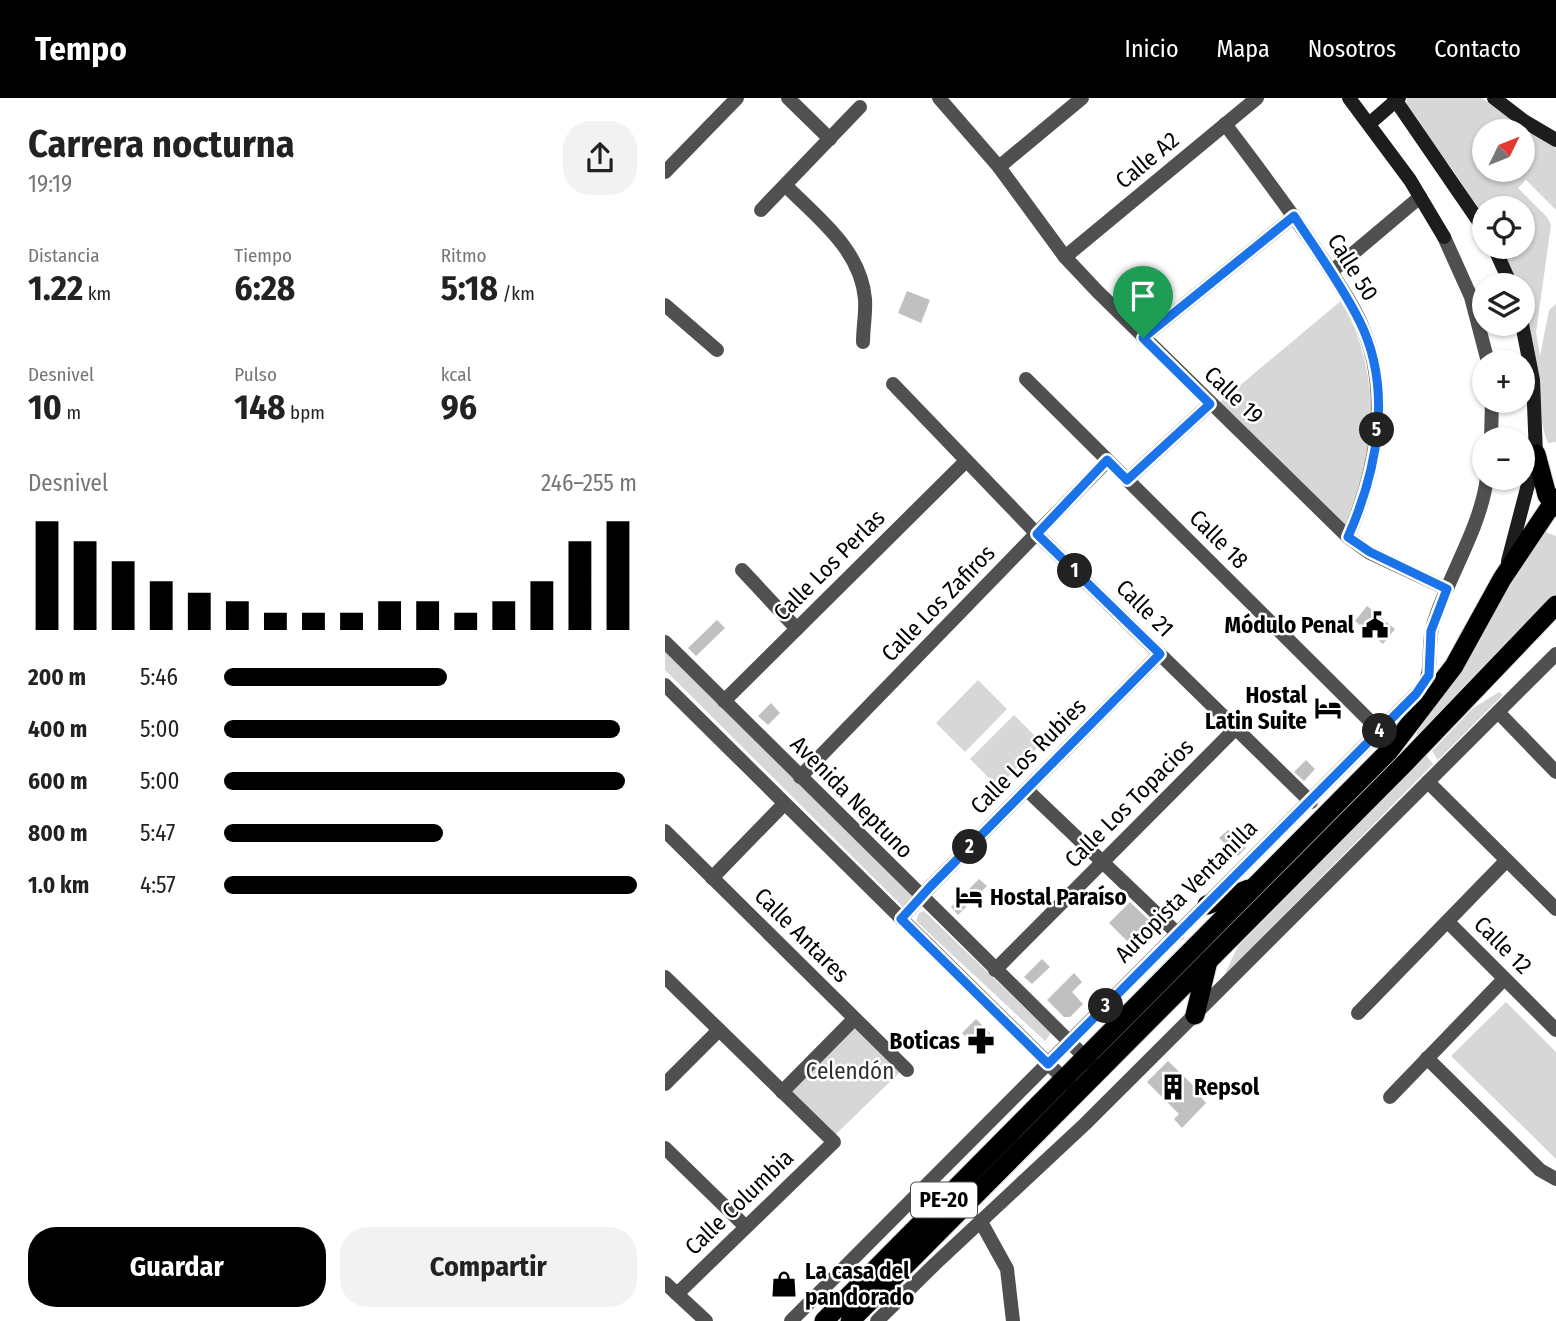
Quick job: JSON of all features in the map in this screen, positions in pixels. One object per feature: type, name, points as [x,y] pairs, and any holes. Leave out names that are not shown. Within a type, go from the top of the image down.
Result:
[{"type":"highway","points":[[1537,454],[1543,482],[1555,503]]},
{"type":"highway","name":"PE-20","points":[[824,1321],[1093,1064],[1256,886],[1389,751],[1454,666],[1502,579],[1555,503]]},
{"type":"highway","name":"PE-20","points":[[1093,1064],[1208,959],[1404,764],[1556,606]]},
{"type":"highway","points":[[1207,905],[1256,886]]},
{"type":"highway","points":[[1195,1015],[1208,959]]},
{"type":"highway","name":"PE-20","points":[[850,1321],[1071,1086]]},
{"type":"main road","points":[[1349,98],[1420,197],[1444,237]]},
{"type":"main road","points":[[1494,98],[1556,140]]},
{"type":"main road","points":[[1369,124],[1397,99],[1472,211]]},
{"type":"main road","points":[[1502,579],[1518,533],[1537,454],[1533,380],[1524,336]]},
{"type":"street","points":[[665,172],[737,98]]},
{"type":"street","points":[[788,98],[829,139]]},
{"type":"street","name":"Calle 19","points":[[939,98],[999,167],[1065,257],[1210,404],[1348,537],[1380,558],[1447,589]]},
{"type":"street","points":[[999,167],[1082,98]]},
{"type":"street","name":"Calle A2","points":[[1065,257],[1257,98]]},
{"type":"street","points":[[761,210],[860,107]]},
{"type":"street","name":"Calle 50","points":[[1226,124],[1294,216],[1331,272],[1360,322],[1374,369],[1378,424],[1370,480],[1348,537]]},
{"type":"street","points":[[786,186],[845,245],[858,269],[865,298],[863,342]]},
{"type":"street","points":[[1331,272],[1420,197]]},
{"type":"street","points":[[1143,338],[1294,216]]},
{"type":"street","points":[[1444,237],[1471,297],[1485,350]]},
{"type":"street","points":[[667,311],[717,350]]},
{"type":"street","name":"Calle 18","points":[[1026,379],[1380,731]]},
{"type":"street","name":"Calle 21","points":[[893,384],[1037,534],[1311,802]]},
{"type":"street","points":[[1127,480],[1210,404]]},
{"type":"street","name":"Calle Los Zafiros","points":[[800,777],[1107,460]]},
{"type":"street","name":"Calle Los Perlas","points":[[724,701],[966,461]]},
{"type":"street","name":"Autopista Ventanilla","points":[[791,1321],[1311,802],[1425,682],[1431,666],[1431,631],[1477,514],[1484,490]]},
{"type":"street","points":[[742,570],[797,629]]},
{"type":"street","name":"Avenida Neptuno","points":[[665,642],[1093,1064]]},
{"type":"street","name":"Calle Los Rubies","points":[[901,919],[1160,654]]},
{"type":"street","points":[[877,1321],[1085,1124],[1556,654]]},
{"type":"street","points":[[665,685],[1071,1086]]},
{"type":"street","points":[[1498,712],[1556,772]]},
{"type":"street","name":"Calle Los Topacios","points":[[995,970],[1235,728]]},
{"type":"street","points":[[1428,782],[1556,909]]},
{"type":"street","points":[[1027,790],[1178,934]]},
{"type":"street","points":[[712,878],[784,804]]},
{"type":"street","name":"Calle Antares","points":[[665,831],[907,1070]]},
{"type":"street","points":[[1358,1013],[1506,861]]},
{"type":"street","name":"Calle 12","points":[[1448,922],[1556,1030]]},
{"type":"street","points":[[665,977],[782,1092],[854,1019]]},
{"type":"street","points":[[1389,1097],[1504,979]]},
{"type":"street","points":[[665,1084],[719,1030]]},
{"type":"street","points":[[1427,1058],[1539,1170],[1556,1179]]},
{"type":"street","name":"Calle Columbia","points":[[677,1294],[834,1142],[782,1092]]},
{"type":"street","points":[[665,1148],[745,1226]]},
{"type":"street","points":[[981,1222],[1007,1269],[1013,1321]]},
{"type":"street","points":[[665,1283],[706,1321]]},
{"type":"green space","points":[[1407,98],[1482,98],[1510,119],[1472,119],[1472,182],[1524,182],[1518,188],[1526,196],[1472,196],[1472,199],[1406,107]]},
{"type":"green space","points":[[1535,136],[1556,148],[1556,210],[1528,182],[1535,182]]},
{"type":"green space","points":[[1535,205],[1551,225],[1536,333],[1540,356],[1549,310],[1556,304],[1556,442],[1548,443],[1542,422],[1535,350],[1530,336],[1535,336],[1535,273],[1511,273],[1506,259],[1535,259]]},
{"type":"green space","points":[[1342,300],[1352,321],[1366,365],[1371,410],[1369,455],[1364,478],[1345,529],[1219,403]]},
{"type":"green space","points":[[1545,532],[1556,536],[1556,597],[1420,737],[1416,734]]},
{"type":"green space","points":[[665,650],[912,896],[912,900],[904,908],[665,670]]},
{"type":"green space","points":[[978,680],[1007,709],[965,752],[936,723]]},
{"type":"green space","points":[[1499,692],[1503,695],[1438,760],[1432,751],[1472,709]]},
{"type":"green space","points":[[1014,715],[1042,743],[998,787],[970,759]]},
{"type":"green space","points":[[1426,755],[1433,764],[1224,976],[1238,946]]},
{"type":"green space","points":[[924,911],[1051,1033],[1045,1041],[916,921],[919,913]]},
{"type":"green space","points":[[1506,1002],[1556,1052],[1556,1159],[1451,1056]]},
{"type":"green space","name":"Celendón","points":[[850,1020],[901,1071],[834,1136],[785,1087]]},
{"type":"building","points":[[907,291],[930,300],[921,323],[898,313]]},
{"type":"building","name":"Módulo Penal","points":[[1367,606],[1395,629],[1383,644],[1355,621]]},
{"type":"building","points":[[717,620],[725,628],[696,656],[688,648]]},
{"type":"building","points":[[771,703],[780,713],[768,725],[758,716]]},
{"type":"building","points":[[1306,760],[1315,769],[1304,781],[1294,772]]},
{"type":"building","points":[[1228,830],[1246,848],[1238,856],[1219,838]]},
{"type":"building","name":"Hostal Paraíso","points":[[979,879],[987,886],[958,915],[951,907]]},
{"type":"building","points":[[1130,902],[1159,930],[1137,951],[1109,923]]},
{"type":"building","points":[[1042,959],[1050,967],[1032,984],[1024,977]]},
{"type":"building","points":[[1074,973],[1082,982],[1072,992],[1083,1004],[1070,1017],[1064,1017],[1047,1000]]},
{"type":"building","points":[[976,1019],[995,1038],[981,1052],[962,1033]]},
{"type":"building","name":"Repsol","points":[[1168,1061],[1200,1092],[1199,1095],[1206,1103],[1182,1128],[1174,1119],[1179,1114],[1147,1082]]},
{"type":"place","name":"Módulo Penal","points":[[1375,625]]},
{"type":"place","name":"Hostal Latin Suite","points":[[1328,708]]},
{"type":"place","name":"Hostal Paraíso","points":[[969,897]]},
{"type":"place","name":"Boticas","points":[[981,1041]]},
{"type":"place","name":"Repsol","points":[[1173,1087]]},
{"type":"place","name":"La casa del pan dorado","points":[[784,1284]]},
{"type":"route","points":[[1294,216],[1360,322],[1374,369],[1378,424],[1375,453],[1362,505],[1348,537],[1370,552],[1447,589],[1431,631],[1431,666],[1422,688],[1048,1064],[901,919],[1160,654],[1037,534],[1107,460],[1127,480],[1210,404],[1143,338],[1294,216]]}]
